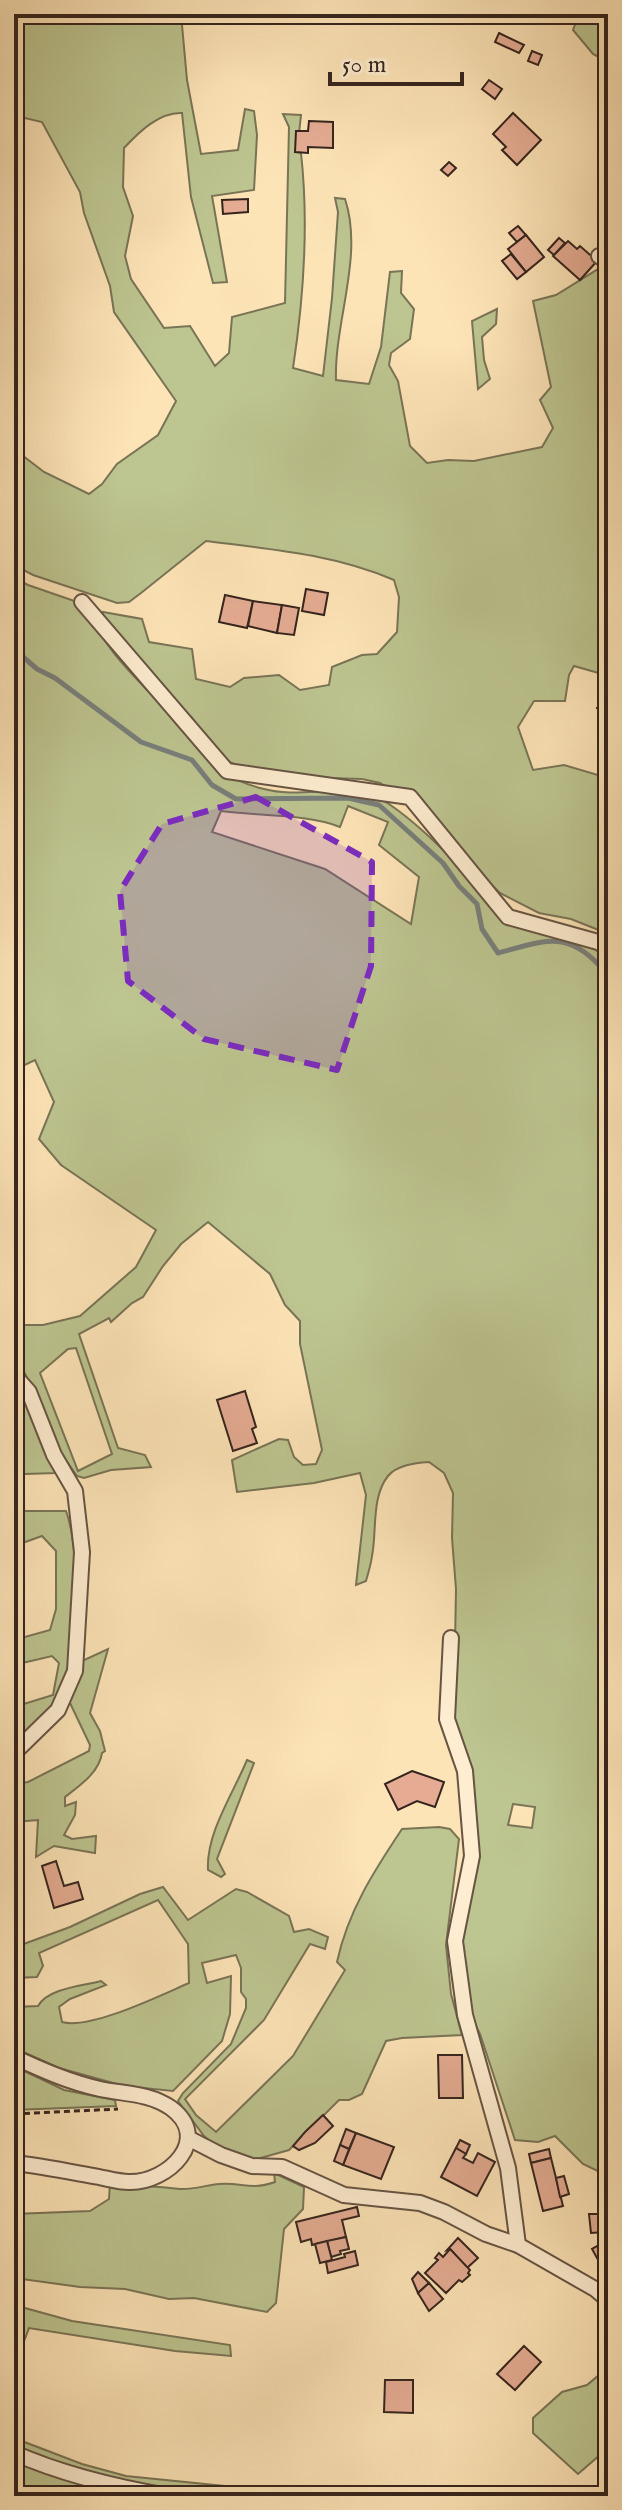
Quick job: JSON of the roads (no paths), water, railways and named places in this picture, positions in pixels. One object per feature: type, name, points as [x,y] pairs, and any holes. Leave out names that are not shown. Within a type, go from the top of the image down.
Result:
[{"type":"street","points":[[82,602],[227,771],[410,797],[508,917],[598,942],[608,948]]},
{"type":"street","points":[[14,1375],[29,1392],[54,1455],[75,1491],[82,1552],[75,1671],[58,1710],[14,1753]]},
{"type":"street","points":[[451,1638],[447,1719],[465,1771],[472,1856],[455,1941],[465,2015],[508,2168],[518,2245]]},
{"type":"street","points":[[14,2057],[52,2075],[101,2089],[140,2095],[169,2106],[183,2119],[188,2138],[181,2158],[161,2176],[130,2182],[14,2163]]},
{"type":"street","points":[[188,2138],[252,2166],[282,2167],[344,2195],[420,2203],[464,2221],[486,2234],[518,2245],[595,2289],[608,2300]]},
{"type":"street","points":[[14,2453],[41,2465],[110,2486],[168,2496]]},
{"type":"waterway","points":[[14,649],[37,669],[55,678],[141,742],[192,760],[212,785],[236,799],[348,798],[379,805],[443,863],[477,904],[482,929],[498,953],[545,942],[570,944],[582,950],[608,975]]}]
